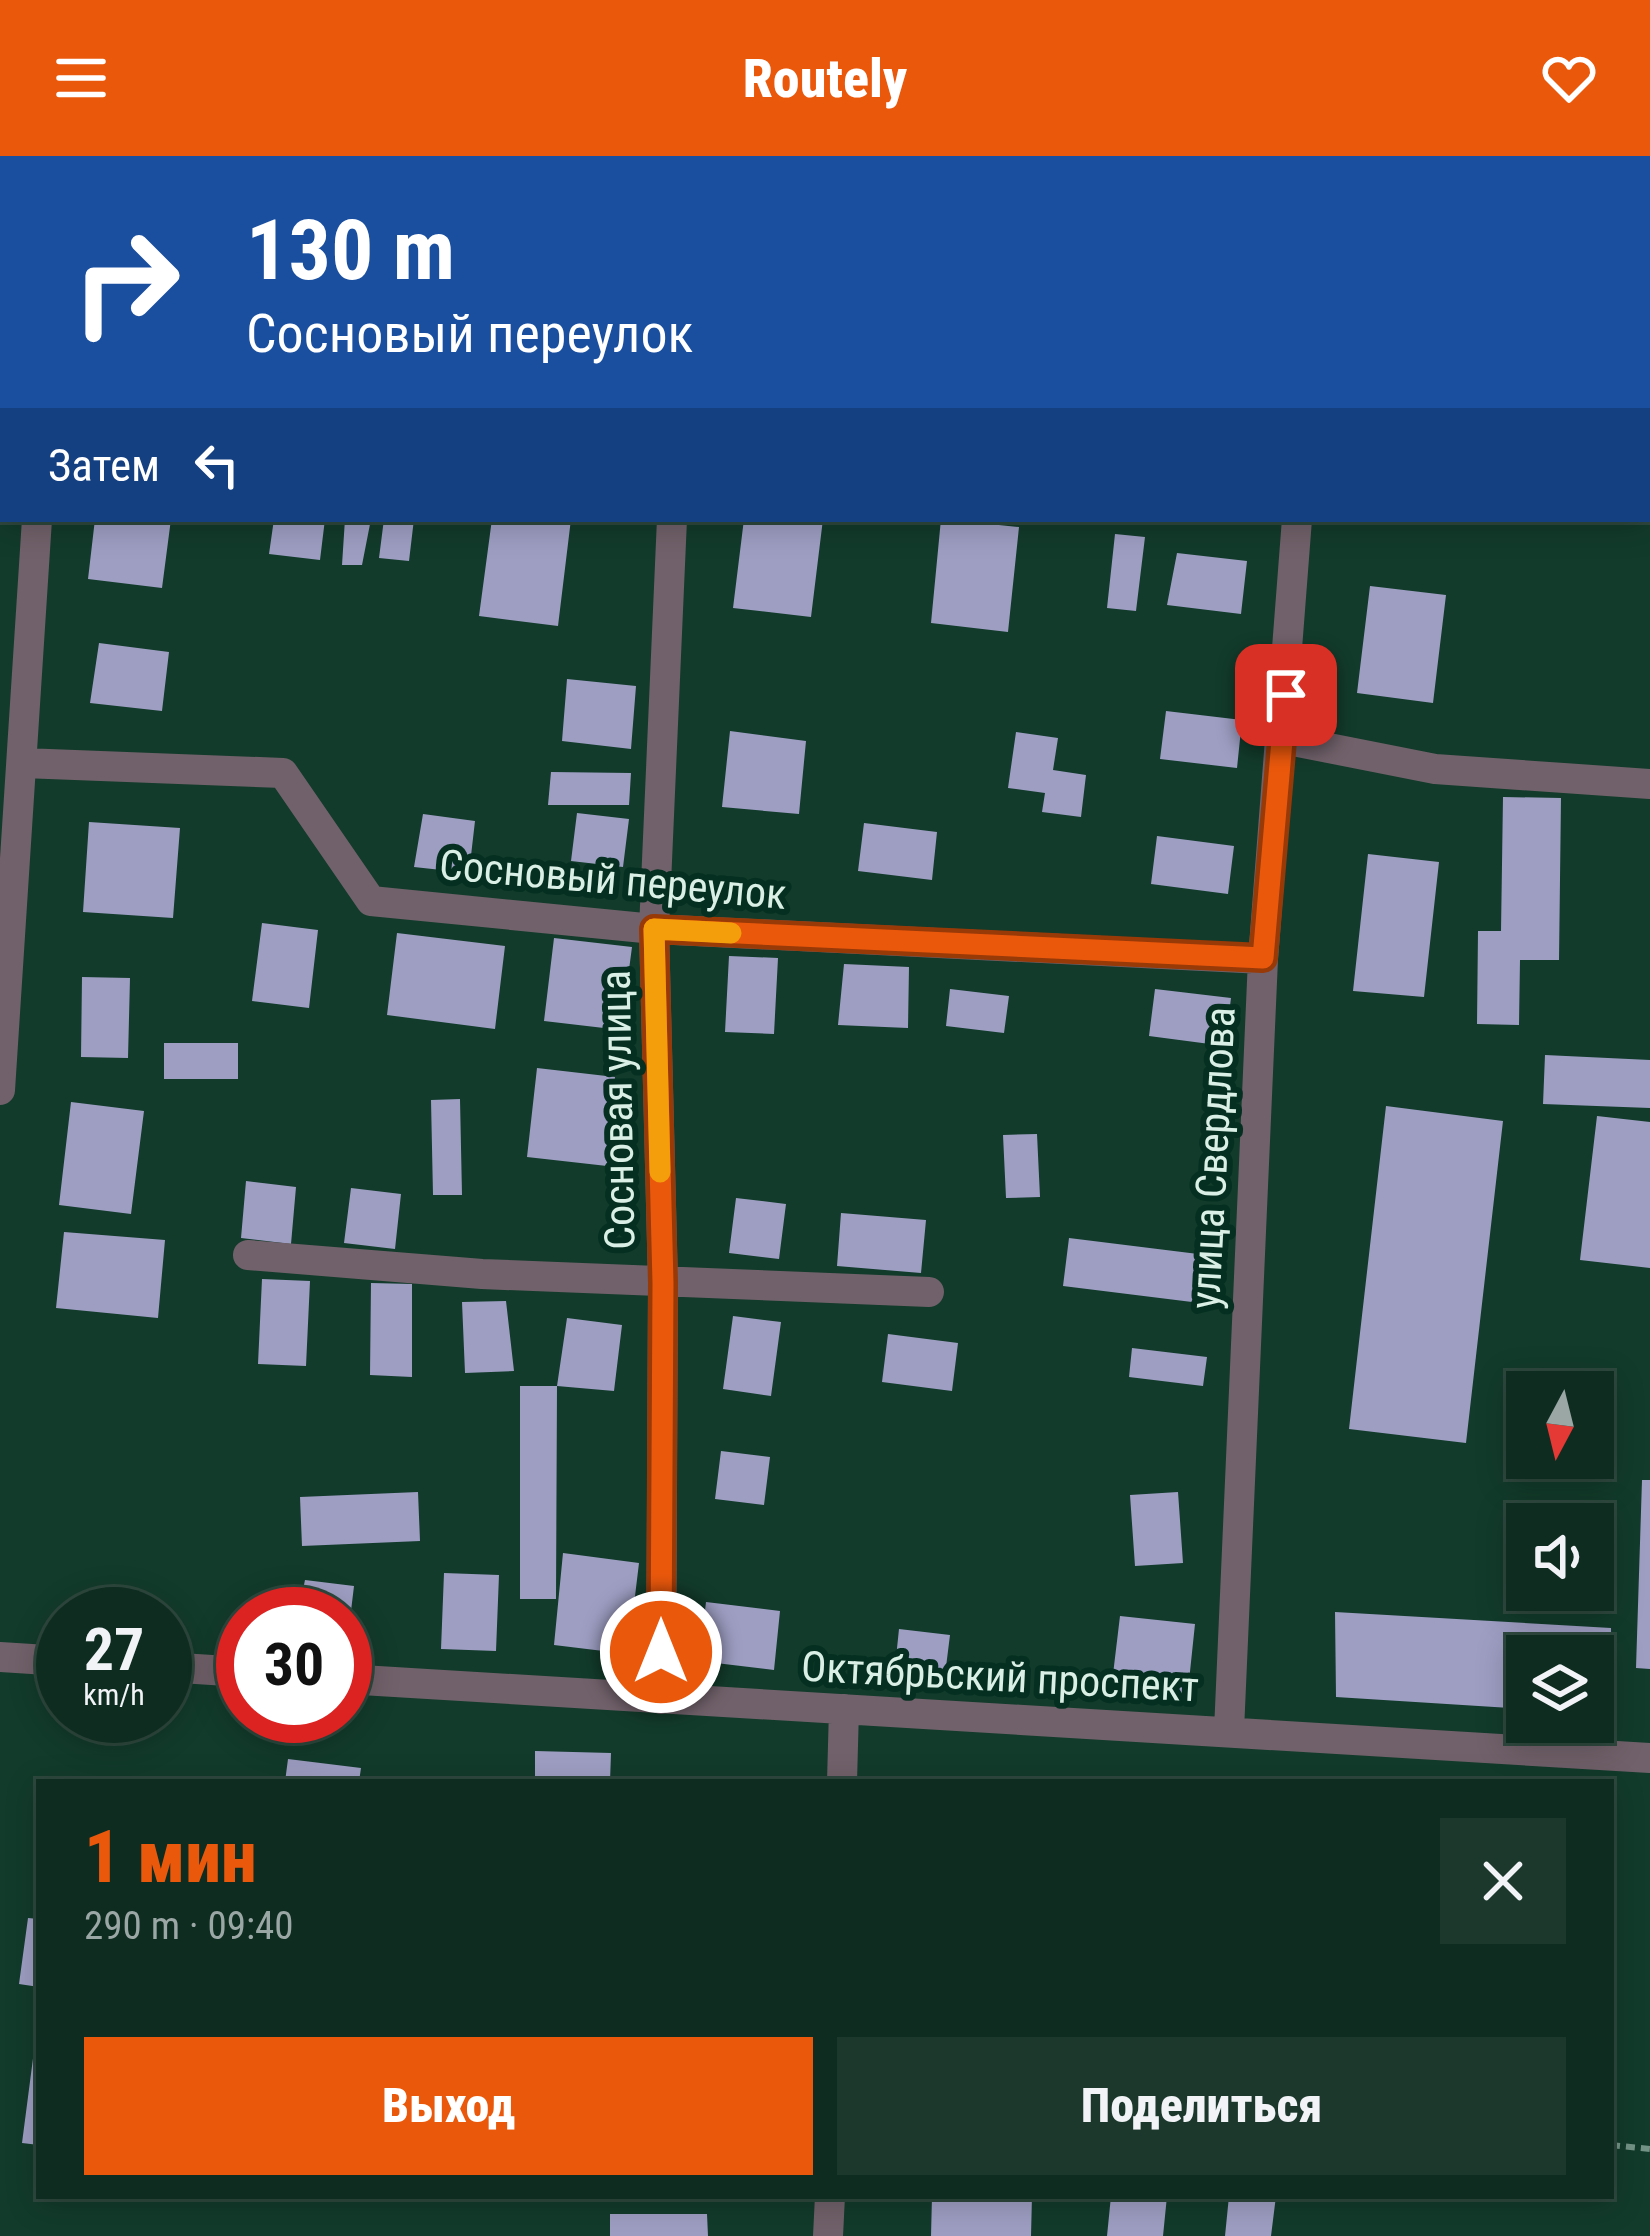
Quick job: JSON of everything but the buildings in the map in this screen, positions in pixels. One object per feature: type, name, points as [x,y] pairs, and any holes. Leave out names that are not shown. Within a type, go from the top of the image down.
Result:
[{"type":"street","points":[[0,1090],[37,522]]},
{"type":"street","name":"Сосновая улица","points":[[661,1699],[663,1283],[654,929],[673,522]]},
{"type":"street","name":"улица Свердлова","points":[[1229,1731],[1263,958],[1297,522]]},
{"type":"street","points":[[1283,739],[1435,769],[1650,784]]},
{"type":"street","name":"Сосновый переулок","points":[[23,763],[283,773],[370,901],[654,929],[1263,958]]},
{"type":"street","points":[[248,1255],[663,1283],[929,1292]]},
{"type":"street","points":[[0,1657],[36,1659]]},
{"type":"street","name":"Октябрьский проспект","points":[[372,1681],[1650,1757]]},
{"type":"street","points":[[842,1779],[844,1709]]},
{"type":"street","points":[[828,2236],[830,2199]]},
{"type":"path","points":[[1614,2145],[1650,2149]]},
{"type":"slow traffic","points":[[660,1172],[654,929],[731,933]]},
{"type":"route","points":[[661,1652],[663,1283],[654,929],[1263,958],[1286,695]]}]
